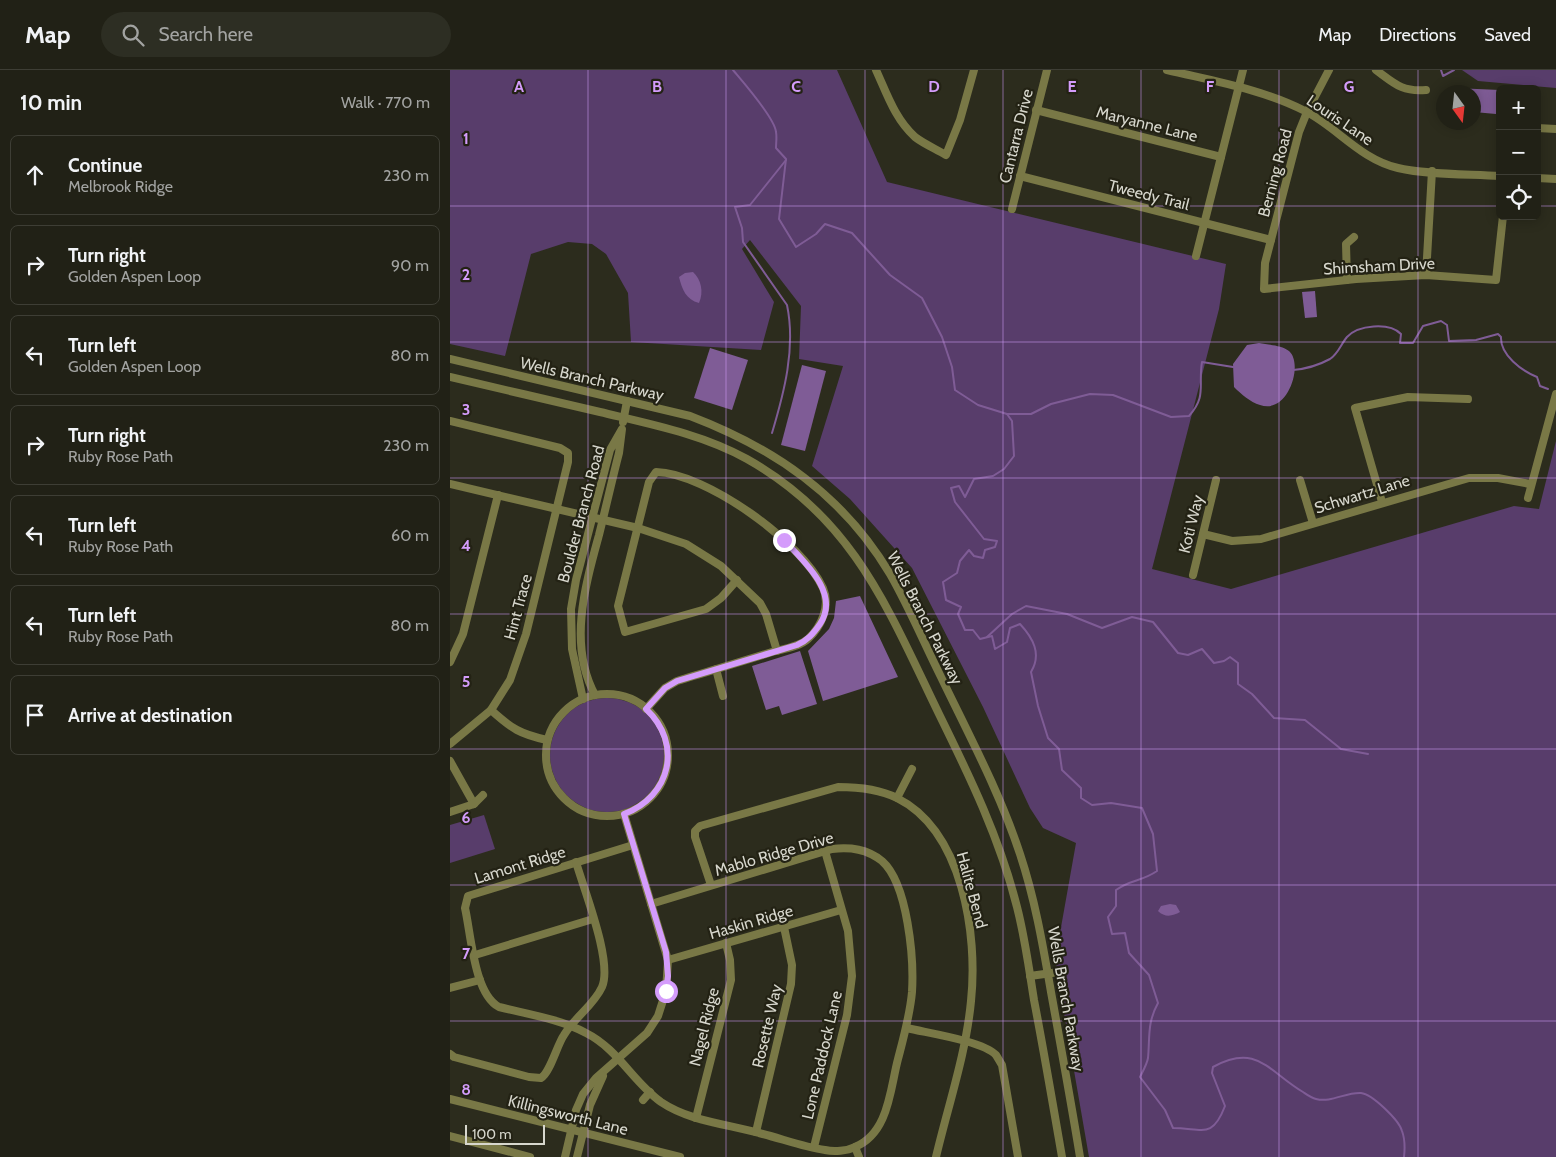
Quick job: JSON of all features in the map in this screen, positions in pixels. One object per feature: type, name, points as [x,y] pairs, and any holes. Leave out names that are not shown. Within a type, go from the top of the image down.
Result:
[{"type":"street","points":[[876,70],[896,115],[906,128],[917,139],[946,155],[960,120],[974,70]]},
{"type":"street","name":"Cantarra Drive","points":[[1012,209],[1047,70]]},
{"type":"street","name":"Louris Lane","points":[[1167,70],[1278,98],[1307,112],[1358,150],[1378,162],[1399,168],[1496,176]]},
{"type":"street","points":[[1196,256],[1243,70]]},
{"type":"street","name":"Berning Road","points":[[1264,288],[1265,263],[1307,112],[1329,70]]},
{"type":"street","points":[[1376,70],[1396,85],[1410,91],[1426,90]]},
{"type":"street","name":"Maryanne Lane","points":[[1036,110],[1221,157]]},
{"type":"street","points":[[1541,128],[1556,129]]},
{"type":"street","points":[[1426,275],[1432,171]]},
{"type":"street","name":"Tweedy Trail","points":[[1020,176],[1272,240]]},
{"type":"street","points":[[1541,178],[1556,179]]},
{"type":"street","name":"Shimsham Drive","points":[[1264,288],[1426,275],[1496,280],[1503,220]]},
{"type":"street","points":[[1347,280],[1346,244],[1354,237]]},
{"type":"street","name":"Wells Branch Parkway","points":[[450,359],[690,416],[725,429],[761,447],[804,477],[831,500],[874,550],[890,574],[1003,808],[1020,855],[1035,905],[1080,1157]]},
{"type":"street","name":"Wells Branch Parkway","points":[[450,377],[684,433],[746,459],[793,490],[818,512],[860,560],[875,583],[895,622],[987,815],[1004,861],[1017,909],[1062,1157]]},
{"type":"street","points":[[1528,498],[1530,484],[1556,394]]},
{"type":"street","points":[[1382,502],[1355,408],[1408,397],[1468,399]]},
{"type":"street","points":[[622,429],[627,401]]},
{"type":"street","name":"Hint Trace","points":[[450,421],[560,448],[568,453],[568,462],[526,634],[510,680],[491,710],[450,744]]},
{"type":"street","name":"Boulder Branch Road","points":[[583,699],[572,649],[571,609],[576,580],[610,450],[622,429]]},
{"type":"street","name":"Boulder Branch Road","points":[[595,695],[586,673],[580,630],[586,582],[619,453],[622,429]]},
{"type":"street","points":[[646,709],[665,688],[677,681],[806,641],[822,620],[826,605],[823,588],[819,582],[784,540],[754,515],[721,494],[692,481],[669,472],[656,472],[648,482],[618,606],[624,632],[706,609],[721,598],[737,580]]},
{"type":"street","name":"Schwartz Lane","points":[[1203,534],[1232,541],[1250,541],[1469,478],[1498,478],[1530,484]]},
{"type":"street","name":"Koti Way","points":[[1193,575],[1216,480]]},
{"type":"street","points":[[1300,480],[1313,523]]},
{"type":"street","points":[[450,484],[593,516],[686,544],[721,566],[764,609],[777,651]]},
{"type":"street","points":[[450,662],[463,634],[498,496]]},
{"type":"street","points":[[716,669],[724,696]]},
{"type":"street","points":[[595,695],[622,696],[646,709],[654,716],[664,733],[668,753],[667,768],[662,782],[650,799],[624,814],[613,816],[590,814],[580,810],[562,797],[550,778],[546,767],[547,740],[560,716],[583,699],[595,695]]},
{"type":"street","points":[[491,710],[510,727],[524,735],[547,740]]},
{"type":"street","points":[[450,761],[474,804]]},
{"type":"street","points":[[897,798],[912,769]]},
{"type":"street","name":"Halite Bend","points":[[711,885],[695,831],[700,826],[838,787],[870,790],[897,798],[921,815],[938,834],[949,852],[959,880],[969,920],[973,956],[971,1001],[964,1042],[936,1157]]},
{"type":"street","points":[[450,812],[474,804],[483,794]]},
{"type":"street","points":[[610,1067],[598,1084],[590,1105],[577,1156],[565,1155],[579,1102],[590,1085],[647,1033],[658,1016],[666,991],[668,960],[624,814]]},
{"type":"street","name":"Lamont Ridge","points":[[634,845],[468,896],[465,908],[483,991],[494,1004],[570,1026],[599,1040],[620,1058],[650,1092],[671,1107],[696,1118],[833,1151],[855,1147]]},
{"type":"street","name":"Mablo Ridge Drive","points":[[651,904],[825,852],[848,848],[869,852],[884,863],[894,879],[908,926],[912,950],[912,992],[907,1028],[883,1119],[875,1132],[855,1147]]},
{"type":"street","name":"Lone Paddock Lane","points":[[814,1147],[852,986],[850,947],[825,852]]},
{"type":"street","points":[[450,1054],[454,1057],[530,1077],[541,1078],[547,1073],[555,1051],[570,1026],[597,995],[605,980],[605,962],[576,862]]},
{"type":"street","name":"Haskin Ridge","points":[[668,960],[841,910]]},
{"type":"street","points":[[475,955],[593,919]]},
{"type":"street","name":"Rosette Way","points":[[756,1132],[792,984],[792,965],[784,927]]},
{"type":"street","points":[[528,939],[531,948]]},
{"type":"street","name":"Nagel Ridge","points":[[696,1118],[731,980],[730,960],[726,943]]},
{"type":"street","points":[[1030,976],[1059,972]]},
{"type":"street","points":[[450,988],[480,980]]},
{"type":"street","points":[[907,1028],[964,1042],[986,1049],[996,1055],[1002,1065],[1018,1157]]},
{"type":"street","points":[[643,1100],[650,1092]]},
{"type":"street","name":"Killingsworth Lane","points":[[450,1099],[680,1157]]},
{"type":"street","points":[[579,1102],[590,1105]]},
{"type":"street","points":[[450,1136],[530,1157]]},
{"type":"street","points":[[855,1147],[859,1157]]},
{"type":"shaded area","points":[[450,70],[837,70],[887,182],[1226,264],[1219,309],[1152,569],[1231,589],[1514,506],[1539,509],[1556,441],[1556,1157],[1089,1157],[1055,961],[1076,843],[1043,828],[1030,808],[983,707],[912,568],[850,499],[812,466],[843,366],[799,359],[801,306],[750,240],[742,249],[774,302],[761,350],[631,342],[628,293],[606,254],[592,244],[568,242],[531,254],[505,356],[450,344]]},
{"type":"shaded area","points":[[1462,70],[1556,70],[1556,88],[1541,87],[1541,85],[1478,81]]},
{"type":"shaded area","points":[[1481,89],[1496,90],[1496,114],[1481,113]]},
{"type":"shaded area","points":[[693,272],[701,286],[699,303],[688,297],[679,277],[685,273]]},
{"type":"shaded area","points":[[1315,291],[1317,317],[1305,318],[1302,292]]},
{"type":"shaded area","points":[[1259,343],[1289,351],[1295,366],[1291,387],[1278,403],[1270,406],[1253,402],[1234,387],[1233,364],[1247,345]]},
{"type":"shaded area","points":[[710,348],[748,360],[732,410],[694,398]]},
{"type":"shaded area","points":[[802,365],[826,371],[805,451],[781,445]]},
{"type":"shaded area","points":[[860,596],[898,677],[823,701],[808,651],[829,629],[834,618],[836,601]]},
{"type":"shaded area","points":[[800,651],[817,704],[782,715],[779,706],[766,710],[752,666]]},
{"type":"shaded area","points":[[607,698],[629,703],[647,715],[659,733],[664,755],[659,777],[647,795],[629,807],[607,812],[585,807],[567,795],[555,777],[550,755],[555,733],[567,715],[585,703]]},
{"type":"shaded area","points":[[484,815],[495,849],[450,863],[450,825]]},
{"type":"shaded area","points":[[1176,905],[1180,912],[1169,916],[1163,915],[1158,911],[1161,906]]},
{"type":"waterway","points":[[733,70],[770,118],[776,134],[776,148],[786,159],[779,219],[796,247],[816,234],[825,224],[852,233],[890,275],[922,298],[942,337],[952,367],[955,390],[978,405],[1007,414],[1012,421],[1014,456],[1004,469],[993,476],[974,479],[965,497],[959,486],[951,488],[955,502],[984,539],[997,541],[995,547],[985,550],[983,558],[974,556],[969,550],[960,561],[957,573],[943,582],[946,600],[961,607],[958,614],[965,630],[973,630],[980,639],[992,636],[995,649],[1007,642],[1010,628],[1020,624],[1029,635],[1034,646],[1036,659],[1031,672],[1038,706],[1048,738],[1059,749],[1062,770],[1081,788],[1081,798],[1092,805],[1111,803],[1142,808],[1153,834],[1157,871],[1116,890],[1116,906],[1108,917],[1112,934],[1125,933],[1129,953],[1149,975],[1158,1003],[1152,1017],[1147,1060],[1140,1077],[1165,1110],[1173,1128],[1205,1130],[1215,1124],[1225,1106],[1212,1073],[1213,1067],[1228,1060],[1252,1059],[1271,1069],[1314,1098],[1327,1100],[1355,1093],[1366,1094],[1391,1114],[1400,1126],[1405,1147],[1404,1157]]},
{"type":"waterway","points":[[1441,70],[1443,76],[1454,70]]},
{"type":"waterway","points":[[772,433],[781,402],[789,354],[790,338],[787,305],[743,242],[742,228],[735,207],[750,205],[786,160]]},
{"type":"waterway","points":[[1293,370],[1302,369],[1330,359],[1347,337],[1358,330],[1374,326],[1389,328],[1401,334],[1400,343],[1413,343],[1423,326],[1441,321],[1447,325],[1449,341],[1476,340],[1498,334],[1501,337],[1504,350],[1513,362],[1537,377],[1540,386],[1548,389]]},
{"type":"waterway","points":[[1007,414],[1031,414],[1051,404],[1090,394],[1113,395],[1171,417],[1189,416],[1195,409],[1200,396],[1202,362],[1233,367]]},
{"type":"waterway","points":[[987,637],[1012,614],[1026,606],[1067,614],[1102,628],[1132,617],[1153,622],[1178,653],[1188,655],[1202,649],[1214,663],[1224,661],[1230,657],[1238,663],[1238,684],[1252,694],[1274,718],[1305,720],[1341,749],[1368,754]]},
{"type":"route","points":[[666,991],[668,960],[624,814],[634,810],[650,799],[657,791],[666,773],[668,753],[664,733],[660,724],[646,709],[665,688],[677,681],[797,645],[806,641],[814,632],[822,620],[826,605],[823,588],[811,570],[784,540]]}]
